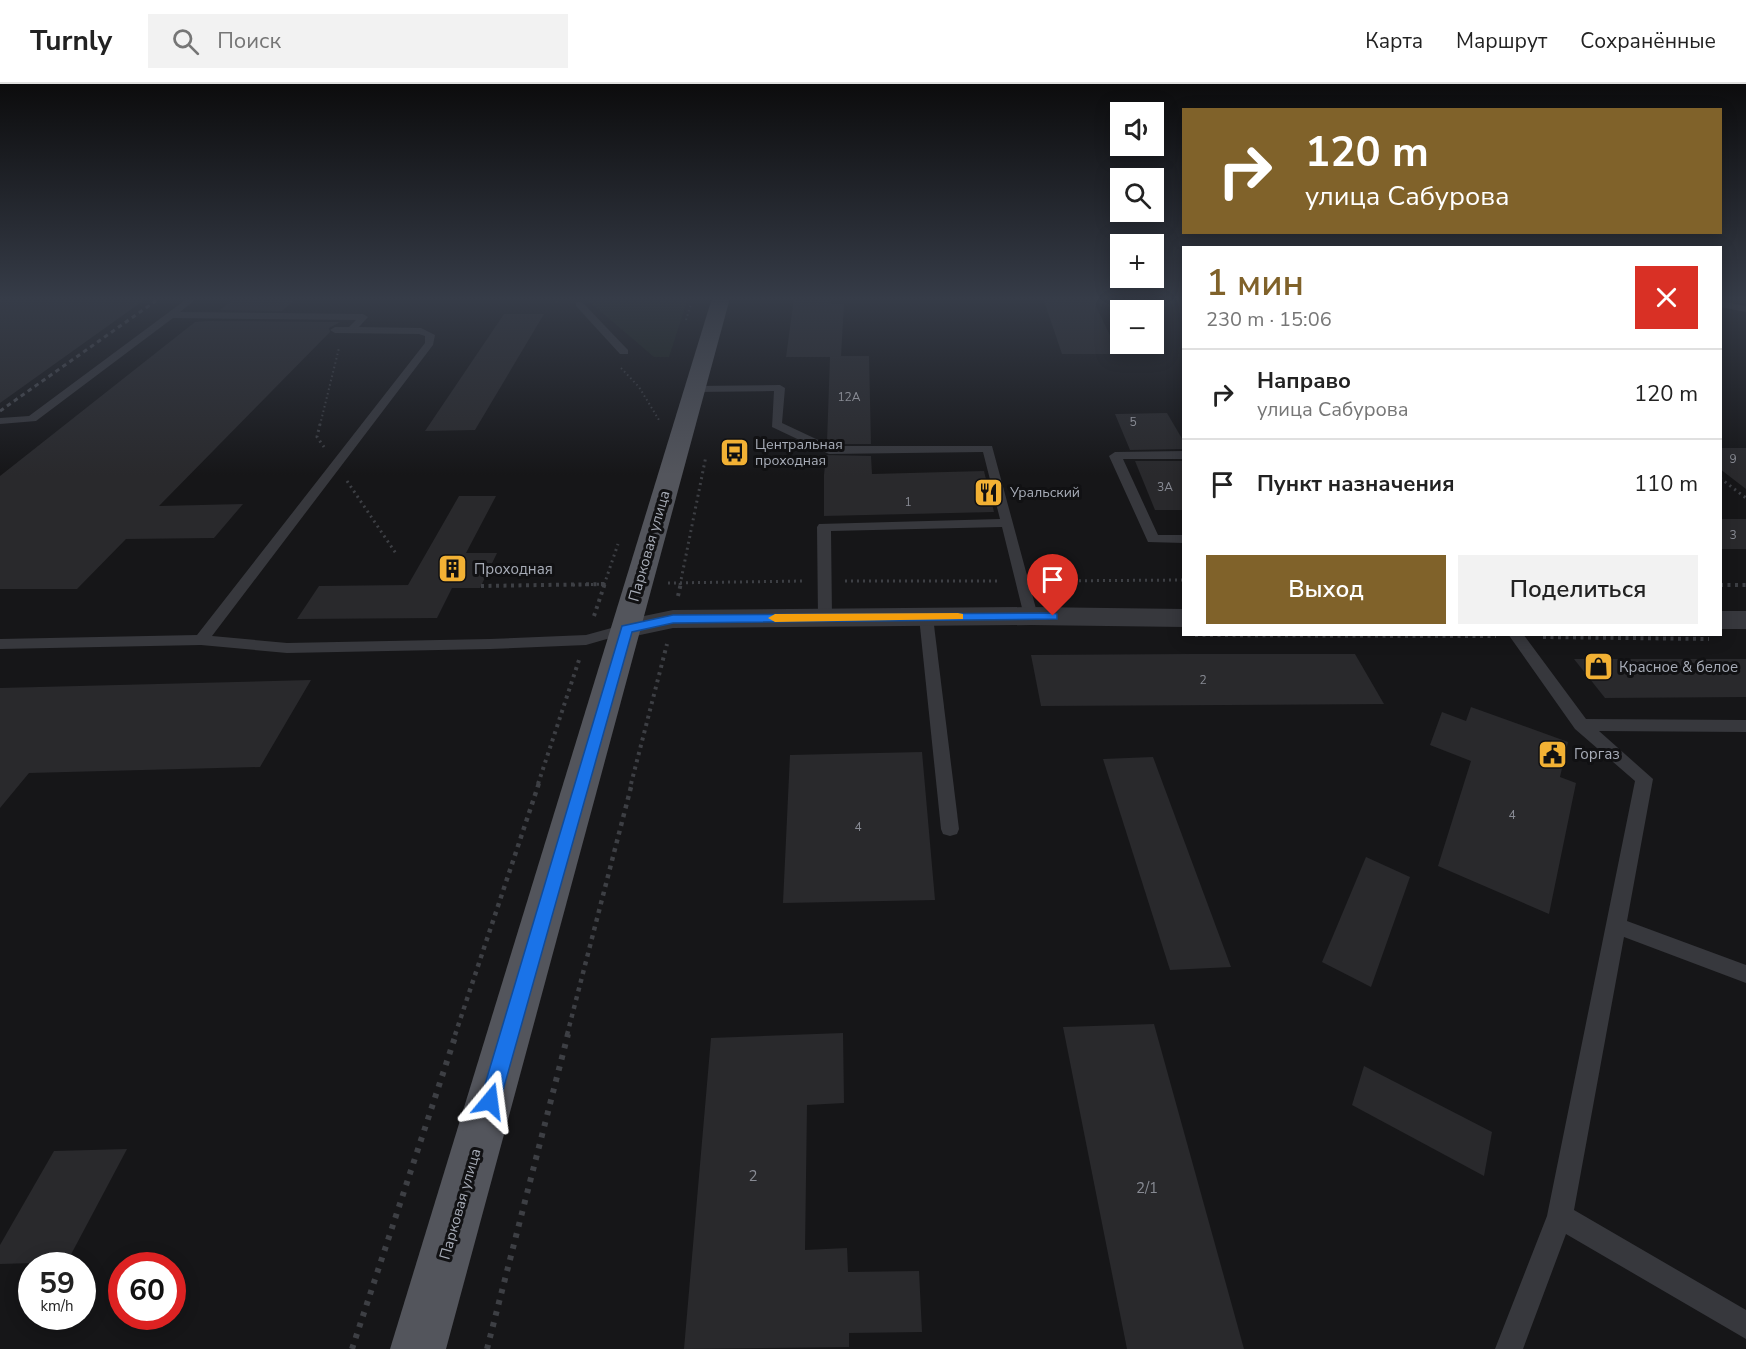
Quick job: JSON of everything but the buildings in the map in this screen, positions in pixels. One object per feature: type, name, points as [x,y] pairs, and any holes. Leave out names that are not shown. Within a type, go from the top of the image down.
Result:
[{"type":"main road","name":"Парковая улица","points":[[418,1349],[703,357]]},
{"type":"street","points":[[626,629],[673,619],[1031,616],[1182,618]]},
{"type":"street","points":[[1722,627],[1746,620]]},
{"type":"lane","points":[[3,423],[32,419],[114,357]]},
{"type":"lane","points":[[201,640],[419,357]]},
{"type":"lane","points":[[694,389],[780,388],[776,425],[828,450],[988,448],[1031,616]]},
{"type":"lane","points":[[1182,455],[1115,456],[1153,539],[1182,539]]},
{"type":"lane","points":[[825,618],[824,527],[1007,523]]},
{"type":"lane","points":[[926,617],[950,829]]},
{"type":"lane","points":[[0,644],[201,640],[287,648],[586,640],[626,629]]},
{"type":"lane","points":[[1509,1349],[1560,1216],[1614,925],[1644,779],[1581,725],[1517,636]]},
{"type":"lane","points":[[1581,725],[1746,726]]},
{"type":"lane","points":[[1614,925],[1746,974]]},
{"type":"lane","points":[[1560,1216],[1746,1325]]},
{"type":"path","points":[[614,362],[639,387],[659,419],[656,430]]},
{"type":"path","points":[[487,1349],[673,619],[708,446]]},
{"type":"path","points":[[1722,480],[1746,498]]},
{"type":"path","points":[[352,1349],[619,540]]},
{"type":"path","points":[[1722,585],[1746,585]]},
{"type":"railway","points":[[0,411],[76,357]]},
{"type":"slow traffic","points":[[775,618],[958,616]]},
{"type":"place","name":"Центральная проходная","points":[[734,452]]},
{"type":"place","name":"Уральский","points":[[989,492]]},
{"type":"place","name":"Проходная","points":[[453,569]]},
{"type":"place","name":"Красное & белое","points":[[1598,667]]},
{"type":"place","name":"Горгаз","points":[[1553,754]]},
{"type":"route","points":[[490,1101],[626,629],[673,619],[1053,616]]}]
